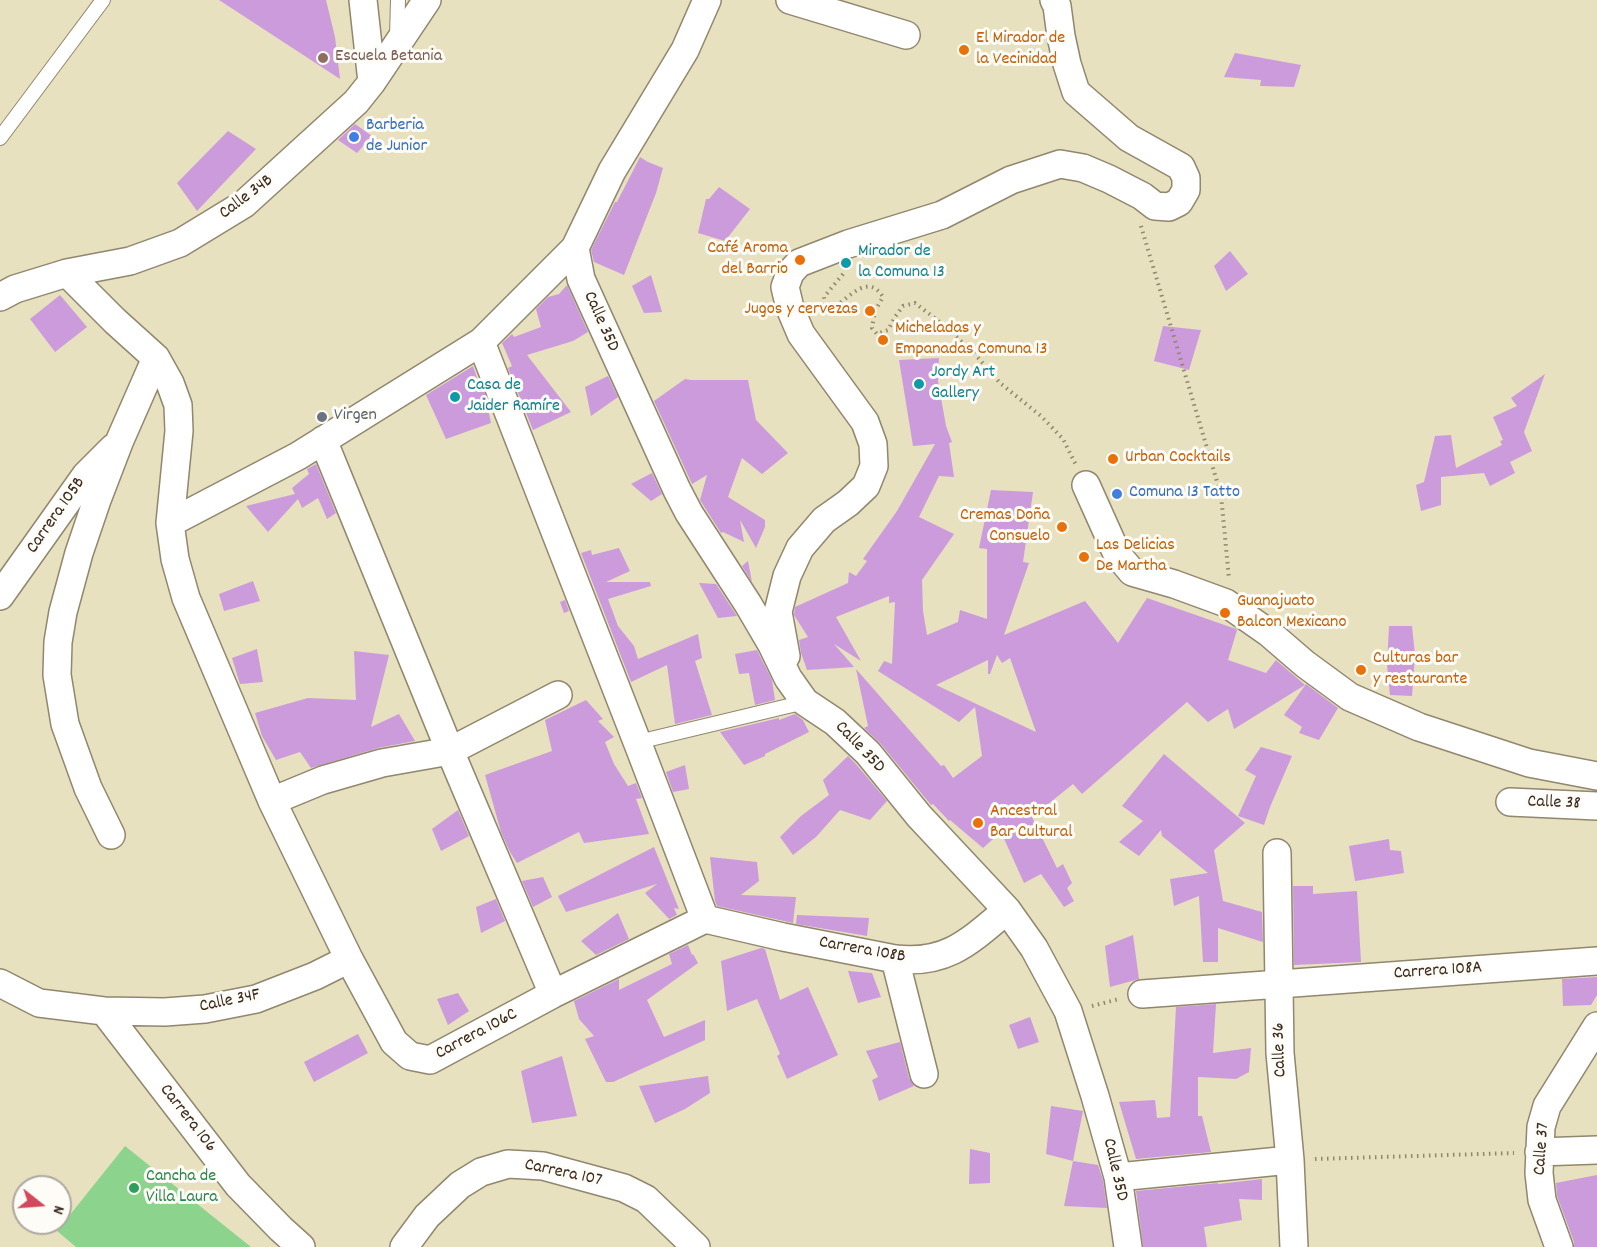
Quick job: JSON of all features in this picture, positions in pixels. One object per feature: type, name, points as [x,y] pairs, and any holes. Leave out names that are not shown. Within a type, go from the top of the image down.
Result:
[{"type":"street","points":[[363,0],[372,82]]},
{"type":"street","name":"Calle 34B","points":[[5,288],[130,261],[180,243],[244,204],[356,102],[427,0]]},
{"type":"street","points":[[170,523],[298,456],[481,342],[575,248],[612,171],[685,50],[706,0]]},
{"type":"street","points":[[790,0],[906,35]]},
{"type":"street","points":[[788,678],[788,662],[778,612],[787,576],[800,548],[824,520],[849,503],[866,486],[874,466],[873,444],[865,422],[801,334],[790,308],[785,286],[790,273],[799,263],[848,244],[942,215],[1011,180],[1060,164],[1083,168],[1109,179],[1142,196],[1155,207],[1169,207],[1179,201],[1186,190],[1186,178],[1181,167],[1129,138],[1076,92],[1063,46],[1054,0]]},
{"type":"street","name":"Calle 35D","points":[[575,248],[581,279],[676,490],[748,603],[788,678],[806,702],[835,722],[868,753],[919,816],[1007,910],[1034,948],[1068,1011],[1095,1096],[1118,1177],[1128,1247]]},
{"type":"street","name":"Carrera 106C","points":[[67,273],[156,358],[170,383],[178,405],[179,431],[170,523],[175,559],[186,598],[272,801],[349,959],[394,1042],[410,1056],[430,1060],[553,994],[705,919]]},
{"type":"street","points":[[481,342],[705,919]]},
{"type":"street","points":[[111,835],[88,788],[65,724],[57,675],[58,642],[63,612],[97,500],[156,358]]},
{"type":"street","points":[[323,440],[450,751],[553,994]]},
{"type":"street","name":"Carrera 105B","points":[[0,596],[86,475],[120,441]]},
{"type":"street","points":[[1086,485],[1117,554],[1132,572],[1226,603],[1269,633],[1305,664],[1350,697],[1419,727],[1528,763],[1597,776]]},
{"type":"street","points":[[272,801],[323,780],[382,763],[450,751],[558,695]]},
{"type":"street","name":"Calle 38","points":[[1510,802],[1597,806]]},
{"type":"street","name":"Calle 36","points":[[1277,852],[1280,1053],[1290,1160],[1294,1247]]},
{"type":"street","name":"Carrera 108B","points":[[705,919],[783,937],[912,961],[933,958],[970,942],[1007,910]]},
{"type":"street","name":"Calle 34F","points":[[104,1011],[165,1012],[205,1009],[256,999],[315,976],[349,959]]},
{"type":"street","points":[[895,959],[924,1074]]},
{"type":"street","name":"Carrera 108A","points":[[1142,994],[1597,961]]},
{"type":"street","points":[[0,983],[39,1002],[104,1011]]},
{"type":"street","name":"Carrera 106","points":[[104,1011],[238,1185],[302,1247]]},
{"type":"street","name":"Calle 37","points":[[1559,1247],[1542,1200],[1539,1173],[1541,1127],[1547,1106],[1597,1026]]},
{"type":"street","points":[[1539,1152],[1597,1150]]},
{"type":"street","points":[[1118,1177],[1290,1160]]},
{"type":"street","name":"Carrera 107","points":[[404,1247],[427,1216],[460,1185],[481,1172],[508,1164],[543,1166],[624,1188],[646,1199],[696,1247]]},
{"type":"lane","points":[[0,138],[103,0]]},
{"type":"lane","points":[[396,45],[398,0]]},
{"type":"lane","points":[[638,742],[806,702]]},
{"type":"path","points":[[1140,225],[1221,495],[1229,576],[1226,603]]},
{"type":"path","points":[[844,273],[824,297],[825,304],[836,306],[860,288],[870,286],[878,289],[883,297],[875,310],[872,328],[877,334],[888,330],[903,306],[915,303],[966,345],[1000,383],[1041,416],[1063,439],[1086,485]]},
{"type":"path","points":[[1068,1011],[1142,994]]},
{"type":"path","points":[[1290,1160],[1539,1152]]},
{"type":"green space","name":"Cancha de Villa Laura","points":[[125,1146],[251,1247],[76,1247],[62,1235],[72,1235],[72,1212]]},
{"type":"building","name":"Escuela Betania","points":[[219,0],[326,0],[335,37],[340,79]]},
{"type":"building","points":[[1235,53],[1301,65],[1294,87],[1260,86],[1261,80],[1224,77]]},
{"type":"building","name":"Barberia de Junior","points":[[355,124],[372,136],[357,153],[338,140]]},
{"type":"building","points":[[228,131],[256,149],[197,211],[177,183]]},
{"type":"building","points":[[640,157],[663,168],[656,193],[624,275],[594,262],[591,250]]},
{"type":"building","points":[[719,187],[750,209],[725,241],[698,233],[706,199],[709,199]]},
{"type":"building","points":[[1230,251],[1248,274],[1226,291],[1214,266]]},
{"type":"building","points":[[651,275],[662,312],[644,313],[632,286]]},
{"type":"building","points":[[567,285],[588,332],[573,341],[527,355],[571,412],[533,430],[508,368],[512,366],[502,343],[512,334],[514,337],[541,327],[536,309],[548,297],[559,294]]},
{"type":"building","points":[[60,295],[87,327],[55,352],[30,319]]},
{"type":"building","points":[[1163,326],[1201,330],[1189,370],[1154,361]]},
{"type":"building","points":[[939,358],[938,381],[946,426],[952,442],[949,443],[954,477],[939,476],[919,517],[954,534],[922,580],[923,611],[927,635],[958,622],[960,610],[987,619],[987,549],[979,548],[991,490],[1033,492],[1023,562],[1029,563],[1004,635],[1085,601],[1118,643],[1147,598],[1236,629],[1228,660],[1266,673],[1276,660],[1305,685],[1234,729],[1228,709],[1208,722],[1187,702],[1082,794],[1073,784],[1032,817],[1057,868],[1063,864],[1072,883],[1067,888],[1074,901],[1064,907],[1041,874],[1024,883],[1001,832],[983,848],[949,821],[933,804],[931,805],[880,743],[864,728],[868,726],[856,669],[941,766],[944,765],[953,778],[982,756],[975,707],[959,722],[878,671],[884,661],[892,664],[895,602],[889,603],[889,596],[836,617],[861,661],[834,644],[854,667],[807,670],[801,653],[799,640],[808,637],[794,615],[795,607],[848,583],[849,572],[856,576],[867,561],[863,559],[897,511],[935,444],[913,446],[899,360]],"holes":[[[997,655],[1002,663],[1010,658],[1036,732],[936,685],[988,660],[988,674],[990,674]]]},
{"type":"building","name":"Casa de Jaider Ramíre","points":[[473,366],[485,394],[491,423],[446,439],[426,395]]},
{"type":"building","points":[[1545,374],[1524,432],[1532,451],[1510,462],[1515,473],[1490,486],[1484,473],[1441,477],[1441,505],[1421,511],[1416,485],[1424,482],[1435,436],[1451,435],[1456,468],[1502,445],[1500,441],[1503,440],[1493,417],[1517,406],[1511,398]]},
{"type":"building","points":[[608,376],[618,397],[591,416],[585,387]]},
{"type":"building","points":[[685,379],[748,380],[756,420],[788,453],[762,474],[742,458],[728,497],[765,520],[765,527],[756,548],[740,520],[744,542],[721,533],[700,500],[707,475],[692,484],[654,401]]},
{"type":"building","points":[[316,464],[336,513],[327,519],[318,498],[302,508],[298,499],[268,532],[246,506],[295,494],[292,488],[309,474],[307,469]]},
{"type":"building","points":[[652,473],[662,494],[651,501],[631,484]]},
{"type":"building","points":[[619,548],[630,571],[606,582],[650,582],[651,586],[608,599],[618,626],[634,646],[638,659],[698,634],[702,658],[695,661],[712,715],[675,724],[667,665],[631,682],[581,553],[591,550],[592,555]]},
{"type":"building","points":[[748,561],[752,582],[742,566]]},
{"type":"building","points":[[253,581],[260,601],[224,611],[219,594]]},
{"type":"building","points":[[699,583],[716,584],[737,616],[718,618]]},
{"type":"building","points":[[565,600],[569,611],[564,613],[560,602]]},
{"type":"building","points":[[1389,626],[1412,626],[1415,655],[1412,696],[1390,695],[1387,665]]},
{"type":"building","points":[[257,649],[263,682],[240,684],[232,658]]},
{"type":"building","points":[[757,650],[772,680],[775,700],[755,705],[749,673],[739,674],[735,654]]},
{"type":"building","points":[[354,651],[389,655],[371,727],[399,714],[415,741],[378,748],[311,768],[300,752],[276,760],[262,736],[255,713],[308,698],[356,700]]},
{"type":"building","points":[[1306,684],[1338,708],[1319,740],[1299,733],[1302,727],[1284,715]]},
{"type":"building","points":[[586,700],[603,719],[598,721],[614,737],[605,742],[614,764],[628,786],[636,783],[642,798],[636,799],[649,834],[584,843],[579,832],[517,863],[501,832],[485,775],[552,751],[545,720]]},
{"type":"building","points":[[795,714],[803,720],[809,732],[744,765],[720,732],[779,718],[779,720]]},
{"type":"building","points":[[1261,747],[1292,756],[1264,825],[1238,816],[1256,776],[1245,770]]},
{"type":"building","points":[[1164,754],[1245,823],[1214,850],[1223,901],[1262,912],[1263,942],[1218,928],[1218,962],[1203,962],[1199,896],[1174,906],[1170,879],[1208,873],[1162,836],[1161,830],[1139,856],[1119,842],[1143,821],[1122,806]]},
{"type":"building","points":[[848,756],[887,801],[870,820],[840,810],[816,837],[793,855],[780,837],[801,816],[829,795],[823,780]]},
{"type":"building","points":[[685,765],[689,789],[673,792],[666,772]]},
{"type":"building","points":[[458,810],[469,836],[441,851],[432,829]]},
{"type":"building","points":[[1389,839],[1390,850],[1401,851],[1404,873],[1355,881],[1349,846]]},
{"type":"building","points":[[654,847],[679,909],[674,908],[677,915],[669,919],[645,893],[657,884],[566,912],[558,896]]},
{"type":"building","points":[[710,857],[757,862],[759,881],[741,895],[796,897],[793,923],[717,906]]},
{"type":"building","points":[[543,877],[552,897],[533,907],[522,881]]},
{"type":"building","points":[[1293,886],[1313,886],[1313,894],[1357,891],[1361,962],[1294,965]]},
{"type":"building","points":[[496,899],[505,921],[481,933],[476,907]]},
{"type":"building","points":[[618,913],[629,939],[596,955],[581,941]]},
{"type":"building","points":[[797,915],[869,918],[867,936],[796,924]]},
{"type":"building","points":[[1133,935],[1139,979],[1110,987],[1105,946]]},
{"type":"building","points":[[688,945],[698,963],[647,1000],[664,1037],[705,1020],[705,1040],[613,1082],[606,1082],[585,1039],[594,1036],[579,1019],[574,1001],[619,979],[619,990],[672,964],[669,954]]},
{"type":"building","points":[[761,948],[765,949],[780,1000],[808,987],[838,1055],[787,1079],[777,1056],[780,1054],[757,999],[727,1011],[721,961]]},
{"type":"building","points":[[848,971],[872,973],[881,997],[858,1003]]},
{"type":"building","points":[[1597,977],[1597,995],[1591,1005],[1563,1006],[1562,979]]},
{"type":"building","points":[[458,993],[469,1011],[448,1025],[437,999]]},
{"type":"building","points":[[1216,1004],[1213,1053],[1251,1048],[1249,1072],[1236,1079],[1198,1077],[1198,1116],[1202,1116],[1211,1152],[1136,1159],[1119,1102],[1155,1100],[1157,1118],[1170,1117],[1176,1007]]},
{"type":"building","points":[[1030,1017],[1039,1042],[1018,1049],[1009,1025]]},
{"type":"building","points":[[358,1034],[368,1053],[314,1082],[304,1062]]},
{"type":"building","points":[[900,1042],[909,1078],[914,1086],[879,1101],[872,1080],[878,1077],[866,1051]]},
{"type":"building","points":[[562,1056],[577,1116],[532,1123],[521,1071]]},
{"type":"building","points":[[708,1076],[710,1093],[685,1109],[655,1123],[639,1086]]},
{"type":"building","points":[[1051,1106],[1083,1111],[1073,1161],[1046,1154]]},
{"type":"building","points":[[970,1149],[990,1153],[990,1183],[969,1184]]},
{"type":"building","points":[[1073,1161],[1098,1165],[1103,1180],[1107,1208],[1064,1206]]},
{"type":"building","points":[[1597,1175],[1597,1247],[1574,1247],[1557,1196],[1556,1183]]},
{"type":"building","points":[[1262,1179],[1262,1200],[1239,1199],[1242,1220],[1204,1227],[1207,1247],[1143,1247],[1136,1191]]},
{"type":"place","name":"El Mirador de la Vecinidad","points":[[964,50]]},
{"type":"place","name":"Escuela Betania","points":[[323,58]]},
{"type":"place","name":"Barberia de Junior","points":[[354,137]]},
{"type":"place","name":"Café Aroma del Barrio","points":[[800,260]]},
{"type":"place","name":"Mirador de la Comuna 13","points":[[846,263]]},
{"type":"place","name":"Jugos y cervezas","points":[[870,311]]},
{"type":"place","name":"Micheladas y Empanadas Comuna 13","points":[[883,340]]},
{"type":"place","name":"Jordy Art Gallery","points":[[919,384]]},
{"type":"place","name":"Casa de Jaider Ramíre","points":[[455,397]]},
{"type":"place","name":"Virgen","points":[[322,417]]},
{"type":"place","name":"Urban Cocktails","points":[[1113,459]]},
{"type":"place","name":"Comuna 13 Tatto","points":[[1117,494]]},
{"type":"place","name":"Cremas Doña Consuelo","points":[[1062,527]]},
{"type":"place","name":"Las Delicias De Martha","points":[[1084,557]]},
{"type":"place","name":"Guanajuato Balcon Mexicano","points":[[1225,613]]},
{"type":"place","name":"Culturas bar y restaurante","points":[[1361,670]]},
{"type":"place","name":"Ancestral Bar Cultural","points":[[978,823]]},
{"type":"place","name":"Cancha de Villa Laura","points":[[134,1188]]}]
